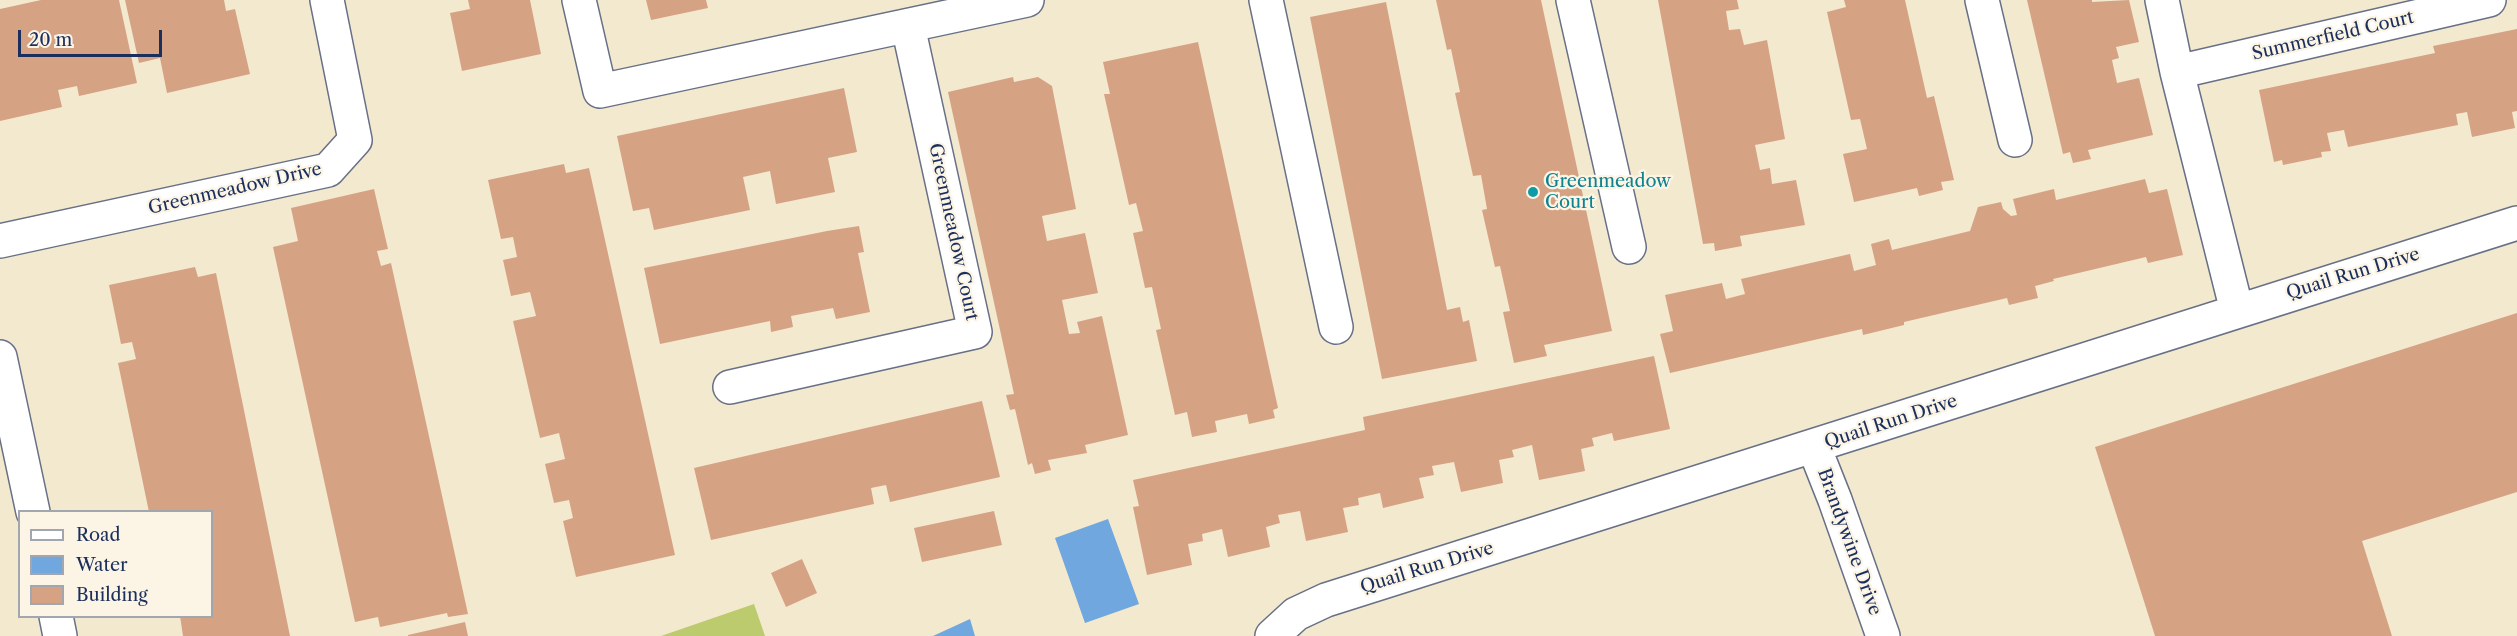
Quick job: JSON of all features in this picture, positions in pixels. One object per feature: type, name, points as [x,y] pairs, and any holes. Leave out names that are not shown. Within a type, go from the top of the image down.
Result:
[{"type":"street","name":"Greenmeadow Drive","points":[[0,241],[327,170],[355,140],[327,0]]},
{"type":"street","points":[[579,0],[600,91],[908,26],[978,5],[1027,0]]},
{"type":"street","points":[[1266,0],[1336,327]]},
{"type":"street","points":[[1573,0],[1629,247]]},
{"type":"street","points":[[1982,0],[2015,140]]},
{"type":"street","points":[[2162,0],[2177,72],[2237,311]]},
{"type":"street","name":"Summerfield Court","points":[[2177,72],[2489,0]]},
{"type":"street","name":"Greenmeadow Court","points":[[730,387],[975,332],[908,26]]},
{"type":"street","name":"Quail Run Drive","points":[[1272,636],[1296,614],[1326,600],[2517,223]]},
{"type":"street","points":[[0,357],[33,510]]},
{"type":"street","name":"Brandywine Drive","points":[[1814,447],[1836,500],[1883,636]]},
{"type":"street","points":[[56,618],[60,636]]},
{"type":"green space","points":[[754,604],[765,636],[661,636]]},
{"type":"water","points":[[1108,519],[1139,604],[1085,623],[1055,538]]},
{"type":"water","points":[[970,619],[975,636],[933,636]]},
{"type":"building","points":[[41,0],[119,0],[137,83],[79,96],[77,86],[58,90],[62,107],[0,121],[0,9]]},
{"type":"building","points":[[125,0],[224,0],[226,11],[235,9],[250,74],[167,93],[160,58],[139,63]]},
{"type":"building","points":[[468,0],[530,0],[541,54],[462,71],[450,13],[470,9]]},
{"type":"building","points":[[646,0],[706,0],[708,8],[651,20]]},
{"type":"building","name":"Greenmeadow Court","points":[[1436,0],[1541,0],[1612,331],[1544,345],[1547,356],[1514,363],[1503,312],[1510,311],[1500,266],[1495,267],[1482,210],[1487,209],[1481,175],[1473,176],[1455,93],[1460,92],[1451,49],[1447,50]]},
{"type":"building","points":[[1658,0],[1737,0],[1739,9],[1726,11],[1729,30],[1740,29],[1744,45],[1767,40],[1785,139],[1755,145],[1760,170],[1770,168],[1772,184],[1796,180],[1805,225],[1740,236],[1742,246],[1715,251],[1714,243],[1703,244]]},
{"type":"building","points":[[1844,0],[1905,0],[1927,98],[1934,96],[1954,180],[1941,182],[1943,190],[1919,196],[1917,188],[1854,202],[1843,154],[1867,149],[1860,119],[1851,120],[1827,12],[1846,7]]},
{"type":"building","points":[[2027,0],[2092,0],[2092,2],[2129,0],[2139,42],[2116,47],[2119,58],[2112,60],[2117,83],[2139,78],[2153,135],[2088,150],[2091,159],[2073,163],[2070,152],[2063,154]]},
{"type":"building","points":[[1386,2],[1447,310],[1460,307],[1463,322],[1469,320],[1477,361],[1382,379],[1310,17]]},
{"type":"building","points":[[2517,29],[2517,111],[2512,112],[2515,128],[2472,137],[2467,112],[2456,114],[2458,125],[2348,147],[2344,130],[2327,133],[2331,151],[2321,152],[2322,157],[2283,165],[2282,160],[2274,162],[2259,90],[2435,53],[2433,46]]},
{"type":"building","points":[[1198,42],[1278,408],[1273,410],[1275,418],[1249,424],[1247,414],[1215,421],[1217,432],[1192,437],[1187,412],[1175,415],[1156,330],[1161,329],[1152,287],[1145,288],[1133,233],[1143,231],[1136,203],[1129,205],[1104,94],[1110,94],[1103,62]]},
{"type":"building","points":[[1013,77],[1014,82],[1038,77],[1052,86],[1076,209],[1042,216],[1047,241],[1085,233],[1098,293],[1062,300],[1069,334],[1080,333],[1077,322],[1102,316],[1128,435],[1085,445],[1087,453],[1048,460],[1051,470],[1035,474],[1032,463],[1028,465],[1015,409],[1010,410],[1006,395],[1014,394],[948,92]]},
{"type":"building","points":[[844,88],[857,152],[828,158],[835,192],[776,204],[770,171],[743,177],[750,210],[654,230],[649,208],[633,211],[617,136]]},
{"type":"building","points":[[564,164],[566,173],[589,168],[675,555],[576,577],[563,521],[573,518],[569,500],[554,503],[545,464],[565,459],[559,433],[540,438],[513,321],[536,316],[530,292],[511,296],[503,260],[517,257],[513,237],[501,239],[488,180]]},
{"type":"building","points":[[2145,179],[2149,193],[2167,189],[2183,255],[2148,263],[2146,257],[2053,279],[2054,281],[2035,286],[2038,298],[2009,305],[2007,298],[1904,322],[1904,325],[1863,335],[1862,329],[1670,373],[1660,334],[1673,331],[1665,295],[1722,283],[1726,299],[1745,294],[1741,279],[1850,254],[1854,271],[1876,265],[1871,244],[1889,239],[1892,250],[1970,231],[1978,207],[2001,202],[2003,209],[2011,216],[2017,215],[2013,199],[2054,189],[2056,200]]},
{"type":"building","points":[[374,189],[388,249],[377,251],[381,266],[391,263],[468,614],[448,617],[447,613],[380,627],[378,617],[355,622],[273,247],[298,241],[291,208]]},
{"type":"building","points":[[859,226],[864,252],[858,253],[870,312],[836,319],[833,308],[791,316],[793,327],[771,332],[770,321],[660,344],[644,268]]},
{"type":"building","points":[[195,267],[198,277],[216,273],[290,636],[183,636],[180,618],[213,618],[213,510],[149,510],[118,363],[136,359],[132,342],[121,344],[109,285]]},
{"type":"building","points":[[2517,313],[2517,492],[2362,541],[2392,636],[2155,636],[2095,447]]},
{"type":"building","points":[[1654,356],[1670,429],[1614,441],[1612,433],[1592,438],[1594,446],[1581,449],[1585,471],[1539,480],[1532,445],[1512,450],[1514,457],[1499,460],[1503,483],[1461,492],[1454,462],[1432,466],[1434,475],[1419,478],[1424,498],[1383,508],[1380,493],[1358,498],[1359,505],[1343,508],[1348,532],[1306,541],[1300,511],[1278,515],[1280,523],[1266,527],[1270,547],[1228,557],[1222,529],[1202,534],[1203,541],[1188,544],[1192,565],[1147,575],[1133,507],[1139,506],[1133,480],[1365,430],[1363,417]]},
{"type":"building","points":[[982,401],[1000,477],[890,502],[886,485],[871,488],[874,504],[711,540],[694,468]]},
{"type":"building","points":[[994,511],[1002,545],[922,562],[914,528]]},
{"type":"building","points":[[802,559],[817,593],[786,607],[771,573]]},
{"type":"building","points":[[465,622],[468,636],[408,636],[408,635]]},
{"type":"place","name":"Greenmeadow Court","points":[[1533,192]]}]
